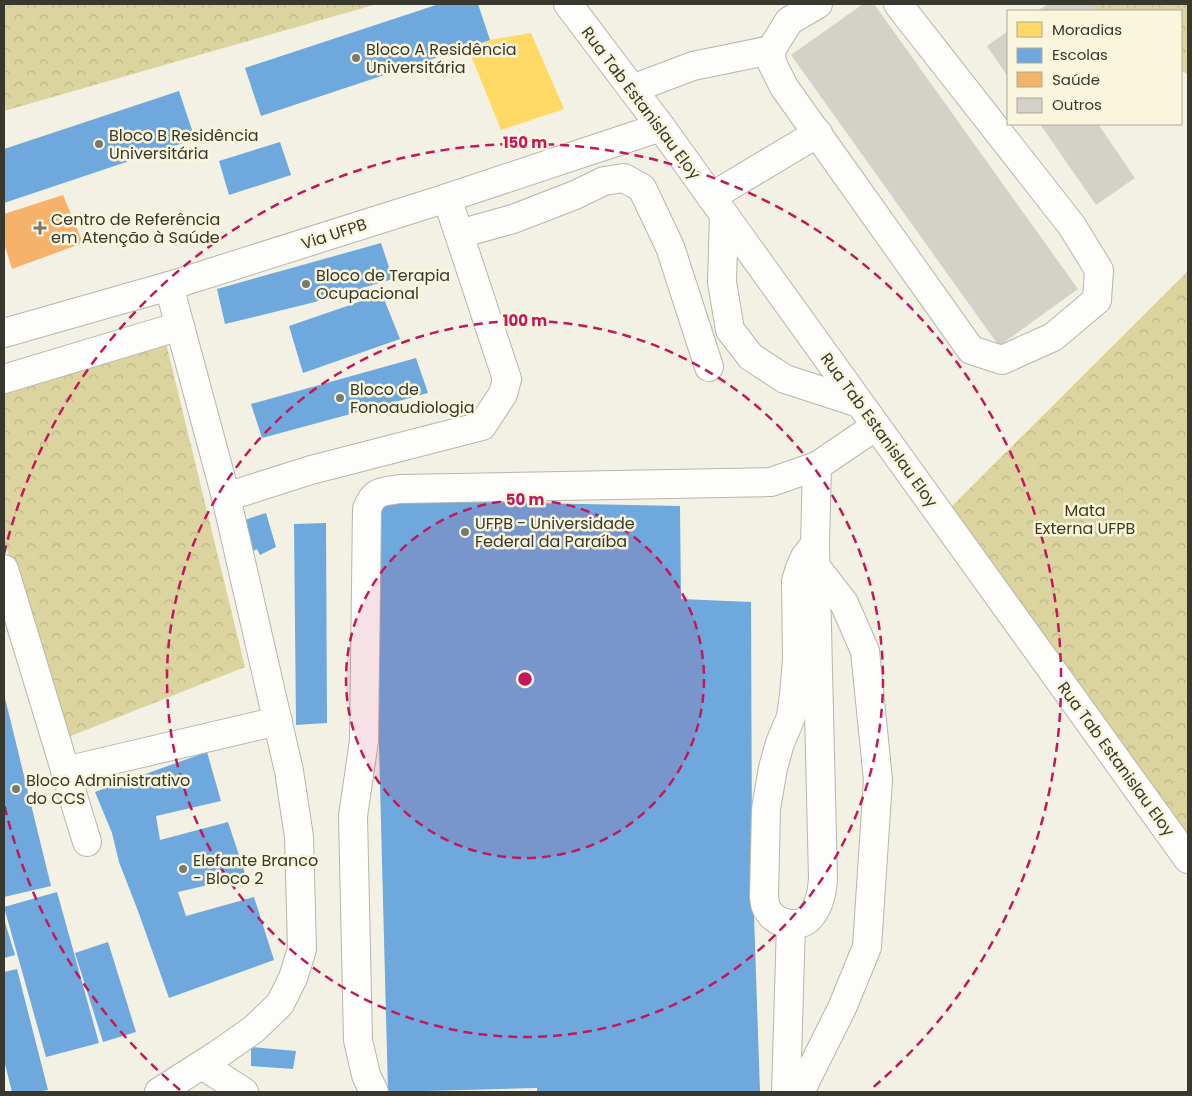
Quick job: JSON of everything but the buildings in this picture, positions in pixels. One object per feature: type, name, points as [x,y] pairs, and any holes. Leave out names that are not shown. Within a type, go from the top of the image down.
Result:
[{"type":"street","name":"Rua Tab Estanislau Eloy","points":[[568,4],[661,127],[1188,859]]},
{"type":"street","points":[[818,4],[790,21],[770,50],[772,63],[784,87],[971,350],[1002,360],[1053,337],[1097,300],[1099,270],[1072,226],[898,4]]},
{"type":"street","points":[[632,90],[693,66],[770,50]]},
{"type":"street","name":"Via UFPB","points":[[4,333],[169,286],[447,198],[661,127]]},
{"type":"street","points":[[818,133],[718,206],[722,282],[730,330],[751,357],[785,379],[859,403]]},
{"type":"street","points":[[459,234],[513,219],[575,196],[604,181],[624,178],[642,188],[670,247],[709,367]]},
{"type":"street","points":[[226,497],[311,470],[482,426],[503,394],[507,379],[447,198]]},
{"type":"street","points":[[159,1092],[254,1029],[280,1004],[293,978],[302,949],[299,837],[289,771],[226,497],[169,286]]},
{"type":"street","points":[[4,379],[180,326]]},
{"type":"street","points":[[374,1092],[366,1075],[358,1040],[353,816],[364,740],[367,509],[371,498],[379,492],[400,488],[770,482],[817,466],[876,426]]},
{"type":"street","points":[[815,556],[805,557],[796,582],[797,660],[791,717],[780,743],[773,768],[766,808],[765,906],[769,914],[778,920],[792,924],[801,923],[808,919],[819,902],[822,892],[815,556],[817,466]]},
{"type":"street","points":[[800,1092],[842,1008],[867,947],[878,780],[865,651],[844,603],[815,556]]},
{"type":"street","points":[[4,569],[87,842]]},
{"type":"street","points":[[65,771],[278,721]]},
{"type":"street","points":[[786,1092],[792,924]]},
{"type":"street","points":[[202,1065],[244,1092]]},
{"type":"green space","points":[[4,4],[377,4],[4,111]]},
{"type":"green space","points":[[1081,4],[1188,4],[1188,75],[1182,71],[1182,10],[1091,10]]},
{"type":"green space","name":"Mata Externa UFPB","points":[[1188,271],[1188,839],[950,508]]},
{"type":"green space","points":[[166,343],[245,667],[68,737],[4,540],[4,389]]},
{"type":"place","name":"Bloco A Residência Universitária","points":[[356,58]]},
{"type":"place","name":"Bloco B Residência Universitária","points":[[99,144]]},
{"type":"place","name":"Centro de Referência em Atenção à Saúde","points":[[40,228]]},
{"type":"place","name":"Bloco de Terapia Ocupacional","points":[[306,284]]},
{"type":"place","name":"Bloco de Fonoaudiologia","points":[[340,398]]},
{"type":"place","name":"UFPB - Universidade Federal da Paraíba","points":[[465,532]]},
{"type":"place","name":"Bloco Administrativo do CCS","points":[[16,789]]},
{"type":"place","name":"Elefante Branco - Bloco 2","points":[[183,869]]}]
